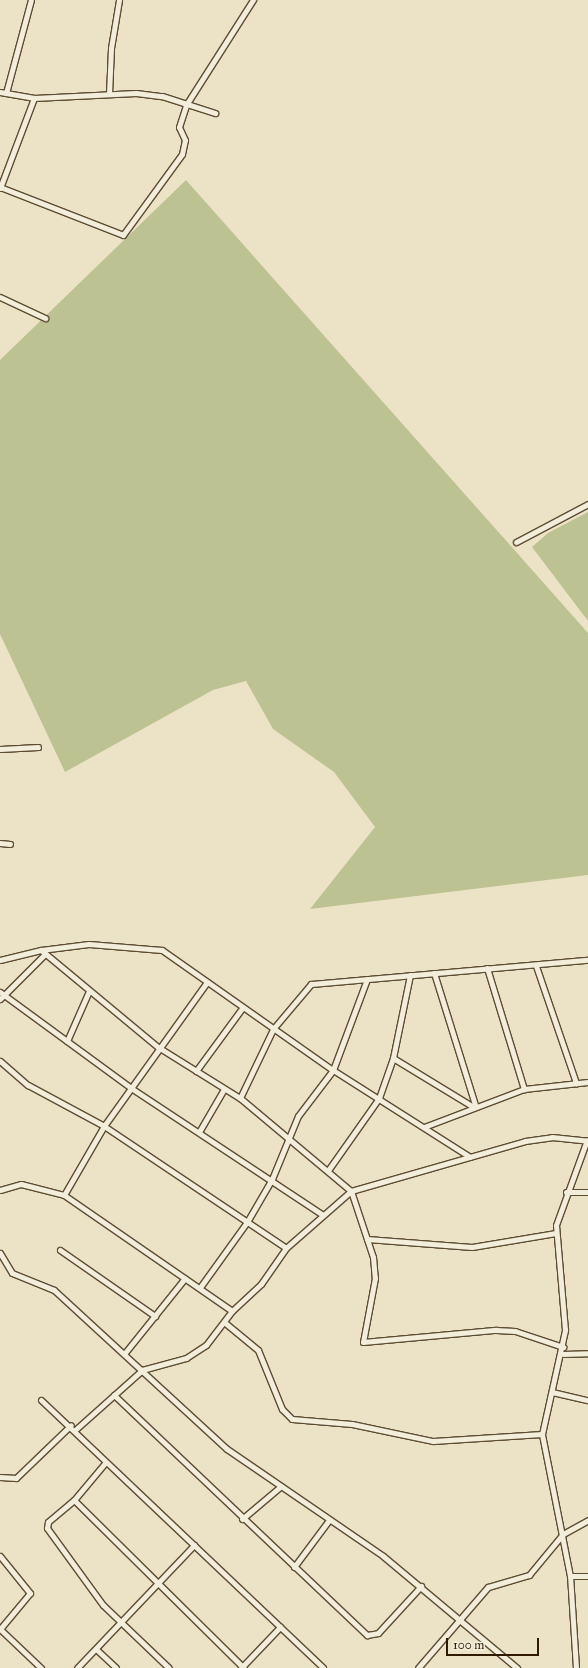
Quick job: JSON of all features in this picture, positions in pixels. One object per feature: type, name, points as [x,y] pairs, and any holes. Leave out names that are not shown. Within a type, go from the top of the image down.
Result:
[{"type":"street","points":[[6,93],[31,0]]},
{"type":"street","points":[[109,94],[111,48],[119,0]]},
{"type":"street","points":[[34,98],[0,188],[123,235],[182,154],[185,140],[179,127],[186,105],[253,0]]},
{"type":"street","points":[[0,92],[34,98],[109,94],[162,96],[186,105],[215,113]]},
{"type":"street","points":[[0,297],[45,318]]},
{"type":"street","points":[[516,542],[588,504]]},
{"type":"street","points":[[0,749],[38,748]]},
{"type":"street","points":[[0,843],[10,844]]},
{"type":"street","points":[[0,960],[89,944],[153,946],[333,1070],[470,1157]]},
{"type":"street","points":[[43,952],[158,1047],[240,1098],[329,1169],[351,1191],[367,1239],[375,1278],[363,1342],[496,1330],[515,1331],[563,1346]]},
{"type":"street","points":[[43,952],[1,995],[131,1088],[272,1179],[323,1215]]},
{"type":"street","points":[[240,1098],[274,1029],[308,985],[487,968],[536,966],[588,961]]},
{"type":"street","points":[[536,966],[576,1083]]},
{"type":"street","points":[[487,968],[524,1089]]},
{"type":"street","points":[[434,973],[473,1106]]},
{"type":"street","points":[[329,1169],[379,1098],[393,1058],[410,975]]},
{"type":"street","points":[[201,1286],[247,1222],[272,1179],[287,1136],[333,1070],[367,979]]},
{"type":"street","points":[[64,1194],[104,1126],[158,1047],[207,982]]},
{"type":"street","points":[[67,1041],[89,991]]},
{"type":"street","points":[[196,1071],[243,1007]]},
{"type":"street","points":[[393,1058],[473,1106]]},
{"type":"street","points":[[0,1061],[28,1085],[104,1126],[286,1248]]},
{"type":"street","points":[[424,1127],[473,1106],[524,1089],[588,1082]]},
{"type":"street","points":[[199,1132],[224,1089]]},
{"type":"street","points":[[75,1430],[142,1370],[198,1352],[232,1311],[261,1284],[286,1248],[351,1191],[470,1157],[545,1138],[587,1141],[566,1192],[556,1233],[566,1317],[563,1354],[542,1434],[563,1534],[570,1576],[576,1668]]},
{"type":"street","points":[[0,1190],[21,1184],[64,1194],[186,1278],[201,1286],[232,1311]]},
{"type":"street","points":[[566,1192],[588,1192]]},
{"type":"street","points":[[367,1239],[472,1247],[556,1233]]},
{"type":"street","points":[[60,1250],[155,1316]]},
{"type":"street","points":[[0,1253],[12,1273],[46,1284],[142,1370],[218,1442],[421,1586],[517,1668]]},
{"type":"street","points":[[124,1354],[186,1278]]},
{"type":"street","points":[[224,1322],[258,1350],[282,1409],[292,1419],[352,1424],[433,1441],[542,1434]]},
{"type":"street","points":[[563,1354],[588,1353]]},
{"type":"street","points":[[552,1392],[588,1400]]},
{"type":"street","points":[[114,1395],[242,1519],[367,1635],[373,1636],[421,1586]]},
{"type":"street","points":[[41,1400],[71,1425],[105,1463],[194,1545],[323,1668]]},
{"type":"street","points":[[0,1477],[16,1478],[71,1425]]},
{"type":"street","points":[[105,1463],[74,1500],[48,1522],[47,1528],[91,1590],[169,1668]]},
{"type":"street","points":[[242,1519],[281,1486]]},
{"type":"street","points":[[74,1500],[155,1583],[243,1667],[280,1627]]},
{"type":"street","points":[[294,1567],[329,1520]]},
{"type":"street","points":[[418,1668],[488,1587],[530,1575],[563,1534],[588,1520]]},
{"type":"street","points":[[77,1668],[97,1650],[155,1583],[194,1545]]},
{"type":"street","points":[[0,1556],[30,1593],[0,1629],[40,1668]]},
{"type":"street","points":[[570,1576],[588,1576]]},
{"type":"street","points":[[97,1650],[116,1668]]},
{"type":"green space","points":[[186,180],[588,633],[588,875],[310,909],[375,827],[334,772],[273,729],[246,681],[213,690],[65,772],[0,634],[0,360]]},
{"type":"green space","points":[[588,512],[588,621],[532,547],[548,533]]}]
